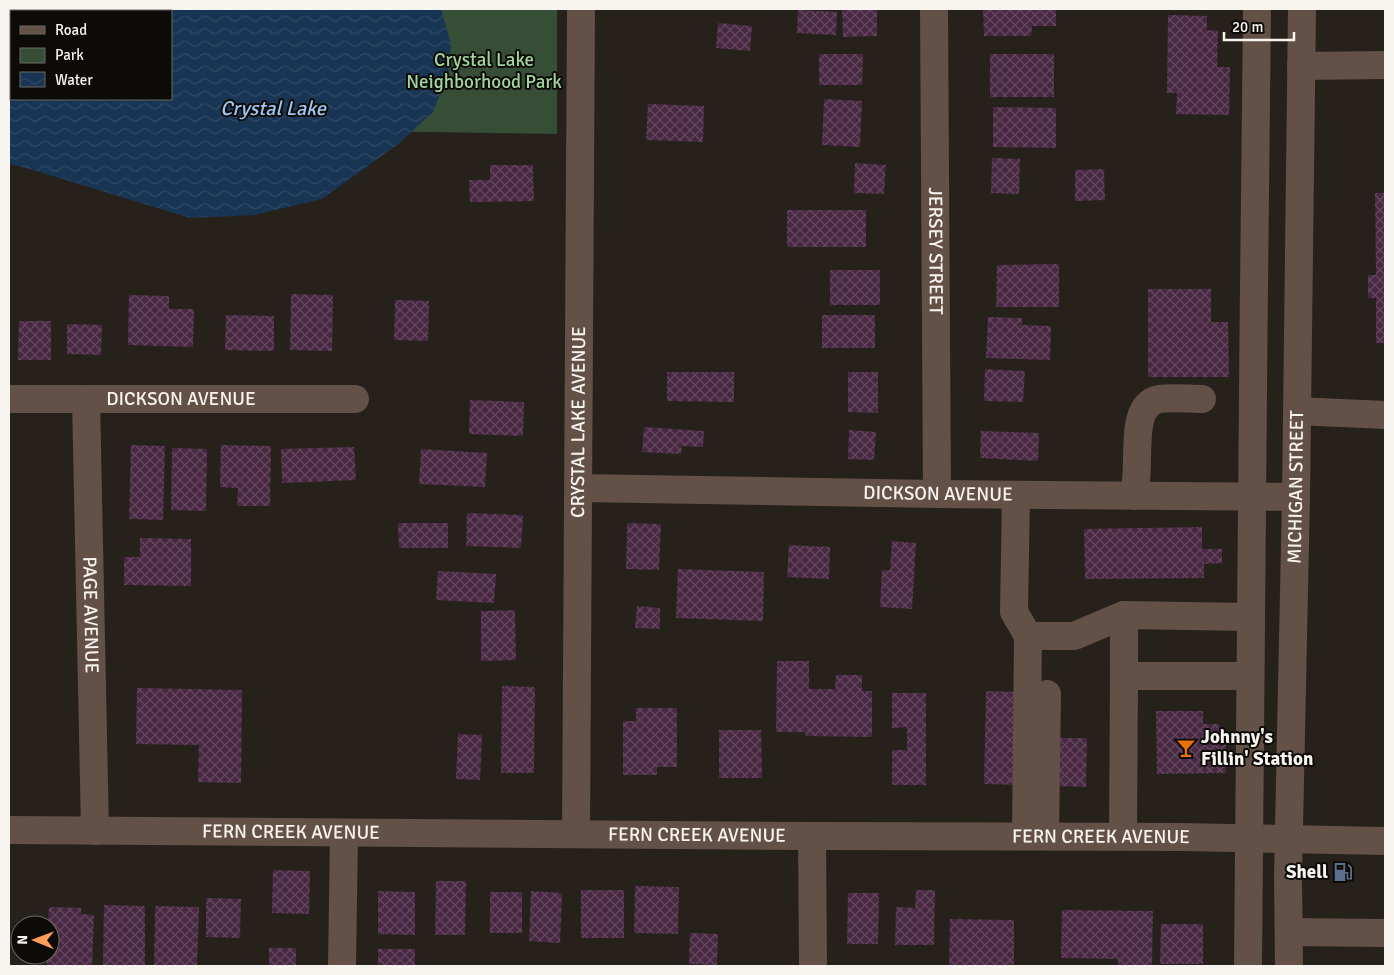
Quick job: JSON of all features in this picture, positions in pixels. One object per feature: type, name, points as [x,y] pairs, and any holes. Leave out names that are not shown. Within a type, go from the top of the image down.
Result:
[{"type":"street","name":"CRYSTAL LAKE AVENUE","points":[[576,834],[581,9]]},
{"type":"street","name":"JERSEY STREET","points":[[934,9],[937,494]]},
{"type":"street","points":[[1248,966],[1249,676],[1253,496],[1257,9]]},
{"type":"street","name":"MICHIGAN STREET","points":[[1289,966],[1288,876],[1296,497],[1302,9]]},
{"type":"street","points":[[1301,66],[1385,65]]},
{"type":"street","name":"DICKSON AVENUE","points":[[9,399],[355,399]]},
{"type":"street","name":"PAGE AVENUE","points":[[86,399],[95,831]]},
{"type":"street","points":[[1135,496],[1138,430],[1145,409],[1159,399],[1202,400]]},
{"type":"street","points":[[1297,411],[1385,415]]},
{"type":"street","name":"DICKSON AVENUE","points":[[579,488],[1016,495],[1296,497]]},
{"type":"street","points":[[1016,495],[1014,612],[1028,636],[1036,836]]},
{"type":"street","points":[[1028,636],[1074,636],[1124,615],[1250,616]]},
{"type":"street","points":[[1123,836],[1124,615]]},
{"type":"street","points":[[1124,676],[1249,676]]},
{"type":"street","points":[[1036,836],[1047,694]]},
{"type":"street","name":"FERN CREEK AVENUE","points":[[9,830],[812,836],[1123,836],[1385,841]]},
{"type":"street","points":[[342,966],[344,833]]},
{"type":"street","points":[[812,836],[813,966]]},
{"type":"street","points":[[1289,932],[1385,933]]},
{"type":"green space","name":"Crystal Lake Neighborhood Park","points":[[359,9],[557,9],[557,134],[294,130]]},
{"type":"water","name":"Crystal Lake","points":[[9,9],[441,9],[451,44],[449,72],[433,112],[397,145],[322,199],[254,215],[190,218],[9,164]]},
{"type":"building","points":[[842,9],[877,9],[877,36],[843,37]]},
{"type":"building","points":[[983,9],[1056,9],[1056,26],[1032,26],[1031,36],[984,36]]},
{"type":"building","points":[[798,10],[837,12],[836,35],[797,33]]},
{"type":"building","points":[[1168,15],[1207,16],[1207,30],[1218,31],[1217,67],[1230,67],[1229,115],[1176,114],[1177,93],[1167,93]]},
{"type":"building","points":[[718,23],[752,26],[750,51],[716,48]]},
{"type":"building","points":[[819,54],[863,54],[862,85],[819,85]]},
{"type":"building","points":[[990,54],[1054,54],[1054,97],[990,97]]},
{"type":"building","points":[[824,99],[862,101],[860,147],[822,145]]},
{"type":"building","points":[[648,104],[704,106],[703,142],[646,140]]},
{"type":"building","points":[[993,107],[1056,108],[1056,148],[993,147]]},
{"type":"building","points":[[992,158],[1020,159],[1019,194],[991,193]]},
{"type":"building","points":[[855,163],[886,165],[884,194],[854,193]]},
{"type":"building","points":[[490,165],[533,165],[534,201],[470,202],[469,180],[490,180]]},
{"type":"building","points":[[1104,169],[1105,200],[1075,201],[1075,170]]},
{"type":"building","points":[[1375,193],[1385,193],[1385,343],[1376,343],[1376,298],[1368,298],[1368,275],[1376,275]]},
{"type":"building","points":[[787,210],[866,210],[866,247],[787,247]]},
{"type":"building","points":[[1059,264],[1059,307],[996,307],[997,265]]},
{"type":"building","points":[[830,270],[880,270],[880,305],[830,305]]},
{"type":"building","points":[[1148,289],[1211,289],[1211,322],[1228,322],[1229,377],[1148,377]]},
{"type":"building","points":[[291,294],[333,295],[332,351],[290,350]]},
{"type":"building","points":[[129,295],[169,296],[169,309],[194,309],[193,347],[128,345]]},
{"type":"building","points":[[395,300],[429,301],[428,341],[394,340]]},
{"type":"building","points":[[226,315],[274,316],[274,351],[225,350]]},
{"type":"building","points":[[822,315],[875,315],[875,348],[822,348]]},
{"type":"building","points":[[988,317],[1022,318],[1022,325],[1051,326],[1050,360],[986,358]]},
{"type":"building","points":[[19,321],[51,321],[51,360],[18,360]]},
{"type":"building","points":[[67,324],[102,325],[101,355],[67,354]]},
{"type":"building","points":[[985,369],[1025,371],[1023,402],[984,401]]},
{"type":"building","points":[[667,372],[734,372],[734,402],[667,401]]},
{"type":"building","points":[[848,372],[878,372],[878,413],[848,412]]},
{"type":"building","points":[[470,400],[524,402],[523,436],[469,434]]},
{"type":"building","points":[[644,427],[704,431],[703,447],[682,446],[681,454],[642,452]]},
{"type":"building","points":[[849,430],[876,432],[874,460],[848,459]]},
{"type":"building","points":[[981,431],[1039,433],[1038,461],[980,458]]},
{"type":"building","points":[[131,445],[165,446],[163,520],[129,519]]},
{"type":"building","points":[[221,445],[271,446],[270,506],[237,506],[238,488],[220,487]]},
{"type":"building","points":[[354,447],[356,480],[282,483],[281,449]]},
{"type":"building","points":[[172,448],[207,449],[206,511],[171,510]]},
{"type":"building","points":[[421,449],[487,453],[485,487],[419,484]]},
{"type":"building","points":[[467,513],[523,515],[521,548],[466,546]]},
{"type":"building","points":[[398,523],[448,523],[448,548],[399,548]]},
{"type":"building","points":[[627,523],[661,524],[659,570],[626,569]]},
{"type":"building","points":[[1202,527],[1202,549],[1222,549],[1222,563],[1204,564],[1204,578],[1085,579],[1084,529]]},
{"type":"building","points":[[140,538],[191,539],[191,586],[124,585],[124,557],[140,557]]},
{"type":"building","points":[[892,541],[916,543],[912,609],[880,607],[882,570],[890,570]]},
{"type":"building","points":[[789,545],[830,547],[829,579],[787,577]]},
{"type":"building","points":[[678,569],[764,572],[763,621],[676,618]]},
{"type":"building","points":[[438,571],[496,574],[494,603],[436,600]]},
{"type":"building","points":[[637,606],[660,608],[660,629],[635,628]]},
{"type":"building","points":[[515,610],[516,660],[481,661],[481,611]]},
{"type":"building","points":[[777,661],[809,661],[809,689],[835,689],[836,675],[862,675],[862,691],[872,691],[872,737],[806,736],[805,732],[776,732]]},
{"type":"building","points":[[502,686],[535,687],[534,773],[501,773]]},
{"type":"building","points":[[137,688],[242,690],[241,783],[198,782],[199,745],[136,744]]},
{"type":"building","points":[[986,691],[1021,692],[1020,785],[984,784]]},
{"type":"building","points":[[892,693],[926,693],[926,785],[892,785],[892,750],[907,750],[907,727],[892,728]]},
{"type":"building","points":[[636,708],[677,708],[677,767],[657,767],[657,775],[623,775],[623,721],[636,721]]},
{"type":"building","points":[[1156,711],[1203,711],[1203,724],[1219,724],[1219,737],[1226,737],[1226,773],[1157,774]]},
{"type":"building","points":[[719,730],[761,730],[762,778],[719,778]]},
{"type":"building","points":[[458,734],[482,735],[480,780],[456,779]]},
{"type":"building","points":[[1051,738],[1087,738],[1086,787],[1051,786]]},
{"type":"building","points":[[273,870],[310,871],[309,914],[272,913]]},
{"type":"building","points":[[436,881],[466,881],[465,935],[435,935]]},
{"type":"building","points":[[635,886],[679,887],[678,934],[634,933]]},
{"type":"building","points":[[581,890],[624,890],[624,938],[581,938]]},
{"type":"building","points":[[916,890],[935,890],[934,945],[895,945],[896,907],[915,908]]},
{"type":"building","points":[[378,891],[415,892],[415,935],[378,934]]},
{"type":"building","points":[[531,891],[562,893],[560,943],[529,941]]},
{"type":"building","points":[[490,892],[522,892],[522,933],[490,933]]},
{"type":"building","points":[[848,893],[879,893],[878,944],[847,944]]},
{"type":"building","points":[[206,898],[241,899],[240,938],[206,937]]},
{"type":"building","points":[[104,905],[145,906],[145,966],[103,966]]},
{"type":"building","points":[[155,906],[199,907],[197,966],[154,966]]},
{"type":"building","points":[[49,907],[81,908],[81,914],[94,915],[92,966],[47,966],[60,965],[60,915],[49,915]]},
{"type":"building","points":[[1062,910],[1153,911],[1152,966],[1118,966],[1118,959],[1061,958]]},
{"type":"building","points":[[950,919],[1014,920],[1014,966],[949,966]]},
{"type":"building","points":[[1161,924],[1203,924],[1203,964],[1160,964]]},
{"type":"building","points":[[690,933],[718,934],[717,965],[689,964]]},
{"type":"building","points":[[269,948],[296,948],[296,966],[269,966]]},
{"type":"building","points":[[378,949],[415,949],[415,966],[378,966]]},
{"type":"place","name":"Johnny's Fillin' Station","points":[[1186,748]]},
{"type":"place","name":"Shell","points":[[1343,872]]}]
